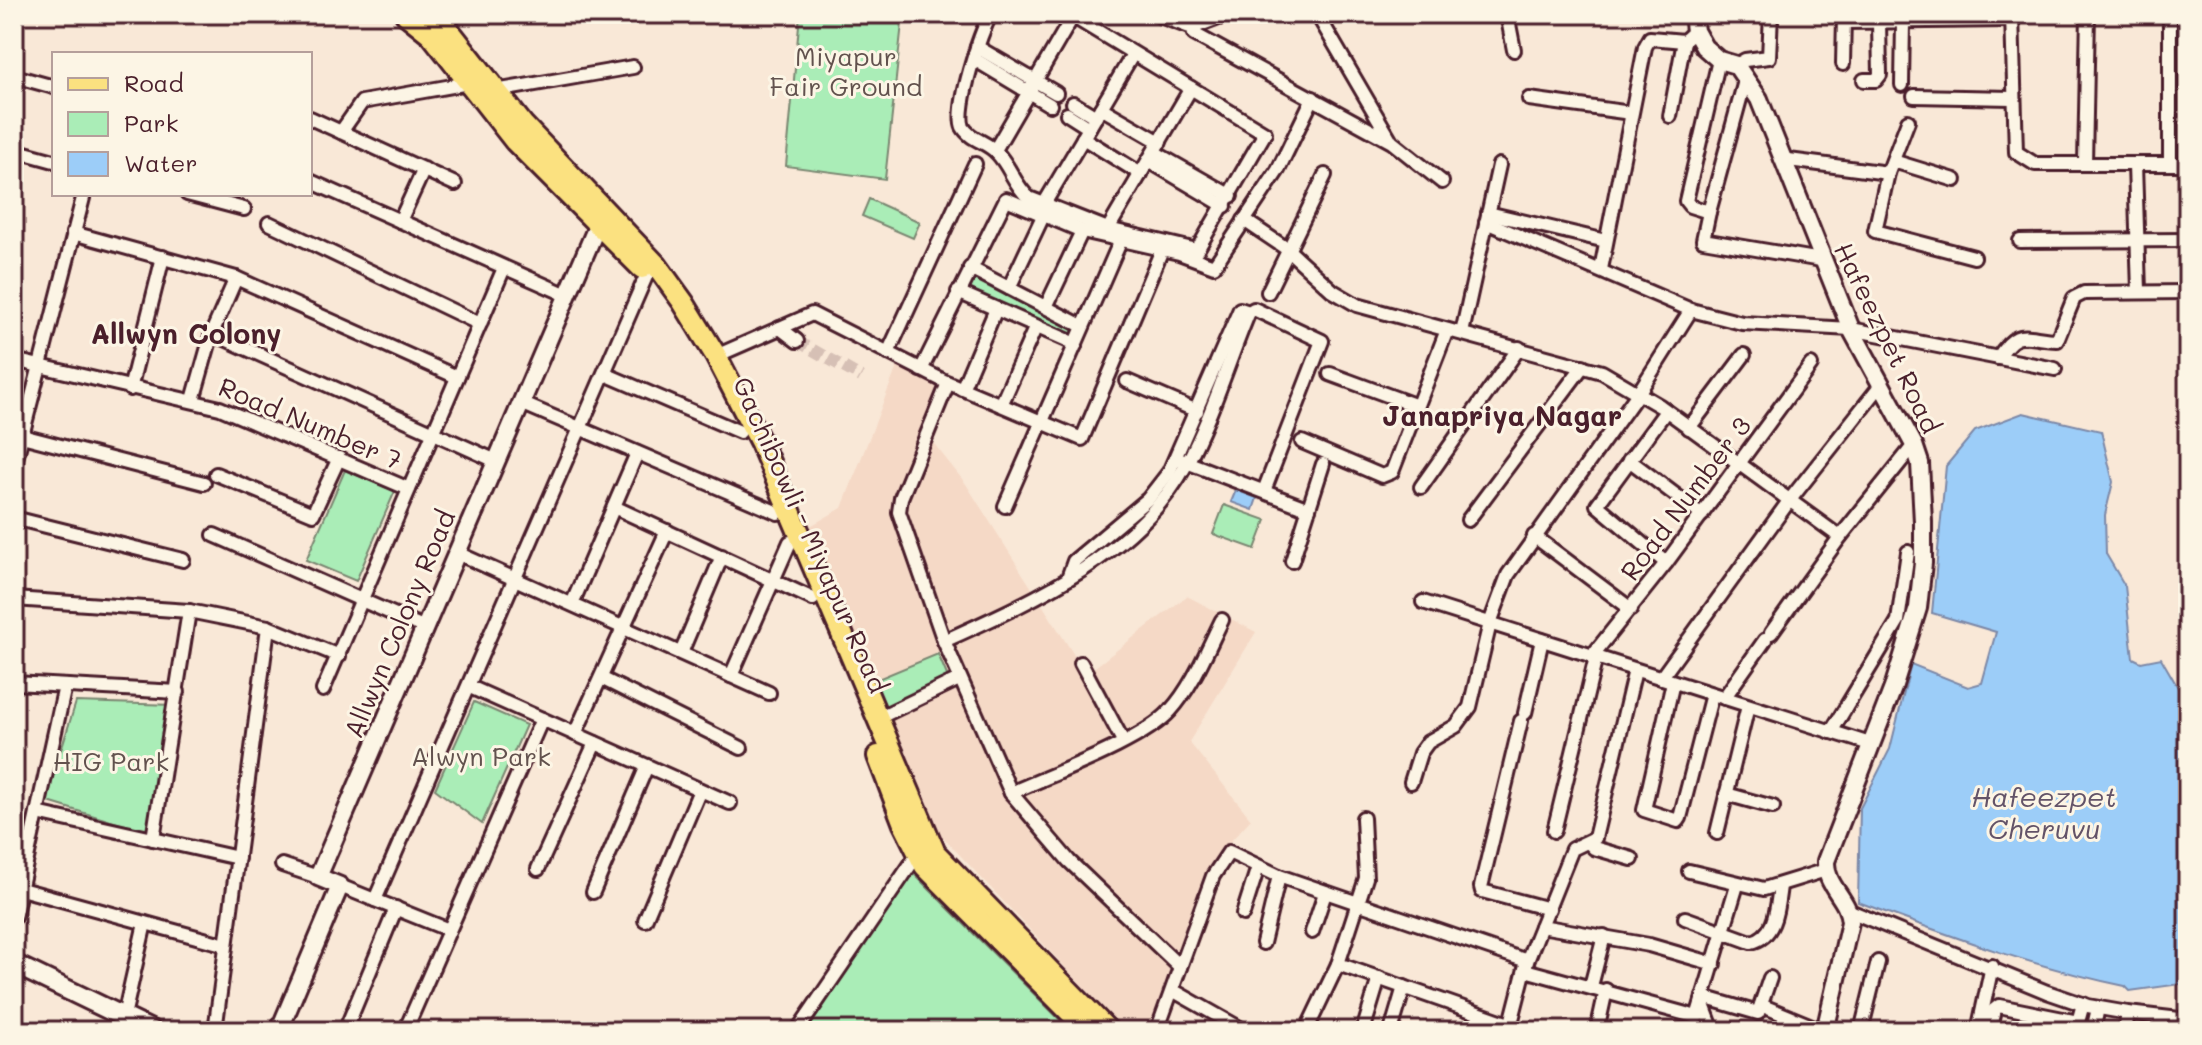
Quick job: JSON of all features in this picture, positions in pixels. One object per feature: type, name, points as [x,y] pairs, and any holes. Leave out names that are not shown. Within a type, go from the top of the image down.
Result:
[{"type":"main road","name":"Gachibowli - Miyapur Road","points":[[406,14],[431,34],[515,141],[647,274],[705,363],[778,513],[917,855],[958,901],[1085,1021]]},
{"type":"main road","points":[[436,14],[495,91],[657,266],[716,356],[761,443],[935,853],[1085,1021],[1108,1031]]},
{"type":"main road","points":[[14,964],[130,1024]]},
{"type":"main road","points":[[14,973],[153,1031]]},
{"type":"street","points":[[991,14],[976,53],[962,112],[962,125],[969,135],[995,150],[1020,190],[1044,210],[1082,231],[1120,242],[1174,252],[1214,266],[1278,170],[1313,98]]},
{"type":"street","points":[[1160,16],[1192,28],[1229,14]]},
{"type":"street","points":[[1317,14],[1392,142]]},
{"type":"street","points":[[1507,14],[1514,50]]},
{"type":"street","points":[[1709,212],[1690,206],[1686,201],[1733,68],[1745,60],[1769,57],[1771,14]]},
{"type":"street","points":[[2085,163],[2088,14]]},
{"type":"street","points":[[2170,14],[2170,164]]},
{"type":"street","points":[[921,370],[1006,199],[1108,229],[1197,250],[1265,133],[1071,15],[995,150]]},
{"type":"street","points":[[1843,64],[1844,18],[1903,22],[2012,17],[2016,152],[2035,164],[2188,164]]},
{"type":"street","points":[[1864,80],[1876,80],[1880,75],[1879,22]]},
{"type":"street","points":[[1902,85],[1903,22]]},
{"type":"street","points":[[1192,28],[1194,34],[1392,142],[1442,182]]},
{"type":"street","points":[[1601,269],[1645,47],[1650,38],[1691,29],[1670,116]]},
{"type":"street","name":"Hafeezpet Road","points":[[1691,29],[1704,47],[1733,68],[1759,99],[1851,329],[1914,445],[1920,463],[1923,563],[1918,608],[1893,688],[1826,870]]},
{"type":"street","points":[[976,53],[1053,99]]},
{"type":"street","points":[[1009,288],[1044,210],[1133,54]]},
{"type":"street","points":[[495,91],[633,67]]},
{"type":"street","points":[[1733,68],[1703,236],[1706,242],[1821,260]]},
{"type":"street","points":[[14,76],[52,86]]},
{"type":"street","points":[[341,132],[362,102],[469,83]]},
{"type":"street","points":[[1108,229],[1191,88]]},
{"type":"street","points":[[1914,96],[2012,98]]},
{"type":"street","points":[[1529,99],[1631,113]]},
{"type":"street","points":[[1070,109],[1092,123],[1154,151],[1228,201]]},
{"type":"street","points":[[312,119],[455,184]]},
{"type":"street","points":[[1908,121],[1891,167],[1875,231],[1974,257]]},
{"type":"street","points":[[1092,123],[1141,174]]},
{"type":"street","points":[[15,153],[52,161]]},
{"type":"street","points":[[1253,158],[1278,170]]},
{"type":"street","points":[[1781,159],[1891,167],[1955,180]]},
{"type":"street","points":[[888,353],[975,164]]},
{"type":"street","points":[[1462,333],[1499,165]]},
{"type":"street","points":[[2135,165],[2139,291]]},
{"type":"street","points":[[400,221],[424,169]]},
{"type":"street","points":[[1268,292],[1325,175]]},
{"type":"street","points":[[312,182],[567,295]]},
{"type":"street","points":[[14,467],[83,196]]},
{"type":"street","points":[[195,196],[244,209]]},
{"type":"street","points":[[1487,218],[1606,241]]},
{"type":"street","points":[[1487,218],[1691,310],[1742,323],[1851,329],[2055,369]]},
{"type":"street","points":[[1244,220],[1288,250],[1333,291],[1357,305],[1583,366],[1639,392],[1840,537]]},
{"type":"street","points":[[269,223],[480,324]]},
{"type":"street","name":"Allwyn Colony Road","points":[[318,877],[598,224]]},
{"type":"street","points":[[1046,307],[1082,231]]},
{"type":"street","points":[[73,233],[236,278],[457,377]]},
{"type":"street","points":[[2020,241],[2188,240]]},
{"type":"street","points":[[1005,506],[1120,242]]},
{"type":"street","points":[[716,356],[812,314],[948,383],[1082,439],[1161,252]]},
{"type":"street","points":[[130,389],[163,257]]},
{"type":"street","points":[[323,690],[504,268]]},
{"type":"street","points":[[970,268],[1082,326]]},
{"type":"street","points":[[375,900],[647,274]]},
{"type":"street","points":[[193,400],[212,333],[236,278]]},
{"type":"street","points":[[958,292],[1076,344]]},
{"type":"street","points":[[1998,358],[2012,339],[2023,335],[2057,340],[2074,298],[2084,293],[2188,292]]},
{"type":"street","points":[[962,389],[996,309]]},
{"type":"street","points":[[1182,460],[1197,411],[1240,309],[1249,312]]},
{"type":"street","points":[[944,641],[1039,598],[1069,575],[1086,567],[1156,508],[1182,460],[1249,312],[1254,309],[1322,341],[1264,491]]},
{"type":"street","points":[[1411,782],[1420,753],[1428,742],[1464,719],[1477,687],[1490,623],[1508,575],[1639,392],[1691,310]]},
{"type":"street","points":[[1001,405],[1036,326]]},
{"type":"street","points":[[780,328],[797,341]]},
{"type":"street","points":[[1302,442],[1387,475],[1392,472],[1447,330]]},
{"type":"street","points":[[212,333],[496,461]]},
{"type":"street","points":[[1421,487],[1519,348]]},
{"type":"street","points":[[1689,428],[1744,355]]},
{"type":"street","name":"Road Number 7","points":[[14,360],[220,408],[409,489]]},
{"type":"street","name":"Road Number 3","points":[[1594,656],[1739,466],[1811,365]]},
{"type":"street","points":[[1468,520],[1583,366]]},
{"type":"street","points":[[605,374],[740,432]]},
{"type":"street","points":[[1330,374],[1417,406]]},
{"type":"street","points":[[1127,381],[1197,411]]},
{"type":"street","points":[[948,383],[901,498],[899,512],[959,679],[1011,793],[1069,861],[1180,967]]},
{"type":"street","points":[[1880,386],[1789,501],[1667,680],[1644,810],[1678,821],[1718,696],[1768,636],[1840,537],[1914,445]]},
{"type":"street","points":[[521,403],[778,513]]},
{"type":"street","points":[[1666,411],[1597,505],[1666,563]]},
{"type":"street","points":[[22,436],[204,483]]},
{"type":"street","points":[[572,604],[637,453]]},
{"type":"street","points":[[216,474],[313,514],[339,458]]},
{"type":"street","points":[[1182,460],[1309,509]]},
{"type":"street","points":[[1629,460],[1702,515]]},
{"type":"street","points":[[1292,561],[1323,464]]},
{"type":"street","points":[[614,507],[813,599]]},
{"type":"street","points":[[14,518],[183,560]]},
{"type":"street","points":[[575,734],[667,531]]},
{"type":"street","points":[[214,535],[425,628]]},
{"type":"street","points":[[1534,536],[1631,609]]},
{"type":"street","points":[[731,676],[790,542]]},
{"type":"street","points":[[1831,732],[1898,621],[1908,552]]},
{"type":"street","points":[[457,553],[769,693]]},
{"type":"street","points":[[681,653],[722,556]]},
{"type":"street","points":[[14,599],[189,611],[268,627],[339,656]]},
{"type":"street","points":[[1423,602],[1870,744]]},
{"type":"street","points":[[153,839],[189,611]]},
{"type":"street","points":[[1011,793],[1123,741],[1168,714],[1181,698],[1222,620]]},
{"type":"street","points":[[215,1031],[268,627]]},
{"type":"street","points":[[1542,640],[1481,887],[1482,891],[1549,909]]},
{"type":"street","points":[[1554,831],[1594,656]]},
{"type":"street","points":[[1081,663],[1123,741]]},
{"type":"street","points":[[1338,964],[1509,1028],[1526,966],[1573,847],[1595,838],[1635,670]]},
{"type":"street","points":[[601,678],[741,748]]},
{"type":"street","points":[[878,718],[959,679]]},
{"type":"street","points":[[14,683],[178,692]]},
{"type":"street","points":[[14,918],[65,686]]},
{"type":"street","points":[[470,687],[730,803]]},
{"type":"street","points":[[1717,833],[1748,706]]},
{"type":"street","points":[[405,1031],[542,719]]},
{"type":"street","points":[[538,869],[595,743]]},
{"type":"street","points":[[593,892],[647,766]]},
{"type":"street","points":[[645,920],[700,790]]},
{"type":"street","points":[[1726,794],[1773,807]]},
{"type":"street","points":[[37,813],[238,858]]},
{"type":"street","points":[[1306,1031],[1338,964],[1366,878],[1363,818]]},
{"type":"street","points":[[1589,843],[1594,848],[1632,859]]},
{"type":"street","points":[[1157,1031],[1213,876],[1229,852],[1279,876],[1526,966],[1697,1017],[1737,885]]},
{"type":"street","points":[[797,1031],[917,855]]},
{"type":"street","points":[[282,865],[449,930]]},
{"type":"street","points":[[1243,914],[1258,867]]},
{"type":"street","points":[[1689,871],[1737,885],[1764,889],[1826,870],[1827,878],[1850,911],[2083,1004],[2188,1020]]},
{"type":"street","points":[[1263,943],[1279,876]]},
{"type":"street","points":[[279,1031],[340,886]]},
{"type":"street","points":[[1685,918],[1751,942],[1760,940],[1770,928],[1780,886]]},
{"type":"street","points":[[21,889],[226,945]]},
{"type":"street","points":[[1312,932],[1325,893]]},
{"type":"street","points":[[345,1031],[396,908]]},
{"type":"street","points":[[1763,1006],[1824,1031],[1850,911]]},
{"type":"street","points":[[130,1024],[145,923]]},
{"type":"street","points":[[1541,926],[1604,936],[1714,964]]},
{"type":"street","points":[[1591,986],[1604,936]]},
{"type":"street","points":[[1861,1031],[1878,962]]},
{"type":"street","points":[[1978,1031],[1992,966]]},
{"type":"street","points":[[1363,1031],[1379,978]]},
{"type":"street","points":[[1702,1000],[1758,1013],[1763,1006],[1770,978]]},
{"type":"street","points":[[1391,1031],[1404,987]]},
{"type":"street","points":[[1597,1031],[1606,990]]},
{"type":"street","points":[[1174,991],[1241,1030]]},
{"type":"street","points":[[1702,1000],[1713,1031]]},
{"type":"street","points":[[1989,1031],[1994,1010],[1999,1006],[2078,1022],[2083,1004]]},
{"type":"street","points":[[2093,1031],[2098,1008]]},
{"type":"street","points":[[2125,1031],[2128,1013]]},
{"type":"shaded area","points":[[900,359],[944,381],[923,430],[966,484],[1086,674],[1187,596],[1256,632],[1189,742],[1251,819],[1218,855],[1156,1031],[1125,1031],[927,820],[805,529],[842,508]]},
{"type":"green space","name":"Miyapur Fair Ground","points":[[800,14],[903,14],[885,179],[786,166]]},
{"type":"green space","points":[[869,199],[920,222],[913,238],[862,216]]},
{"type":"green space","points":[[970,268],[1082,326],[1076,344],[958,292]]},
{"type":"green space","points":[[345,470],[395,491],[356,581],[306,560]]},
{"type":"green space","points":[[1224,505],[1266,520],[1255,549],[1213,534]]},
{"type":"green space","points":[[938,654],[949,680],[885,708],[873,681]]},
{"type":"green space","name":"HIG Park","points":[[76,702],[174,705],[147,832],[45,801]]},
{"type":"green space","name":"Alwyn Park","points":[[474,702],[526,725],[482,824],[435,789]]},
{"type":"green space","points":[[911,871],[1071,1031],[807,1031]]},
{"type":"water","name":"Hafeezpet Cheruvu","points":[[2023,413],[2101,431],[2113,482],[2105,515],[2106,554],[2125,586],[2133,658],[2141,662],[2161,658],[2180,691],[2188,689],[2188,983],[2130,991],[2125,986],[1990,949],[1858,902],[1860,808],[1890,749],[1911,664],[1968,687],[1982,683],[1996,632],[1932,613],[1946,466],[1975,431]]},
{"type":"water","points":[[1236,490],[1257,498],[1253,510],[1231,502]]},
{"type":"tunnel","points":[[797,341],[861,377]]},
{"type":"district","name":"Allwyn Colony","points":[[186,334]]},
{"type":"district","name":"Janapriya Nagar","points":[[1502,416]]}]
